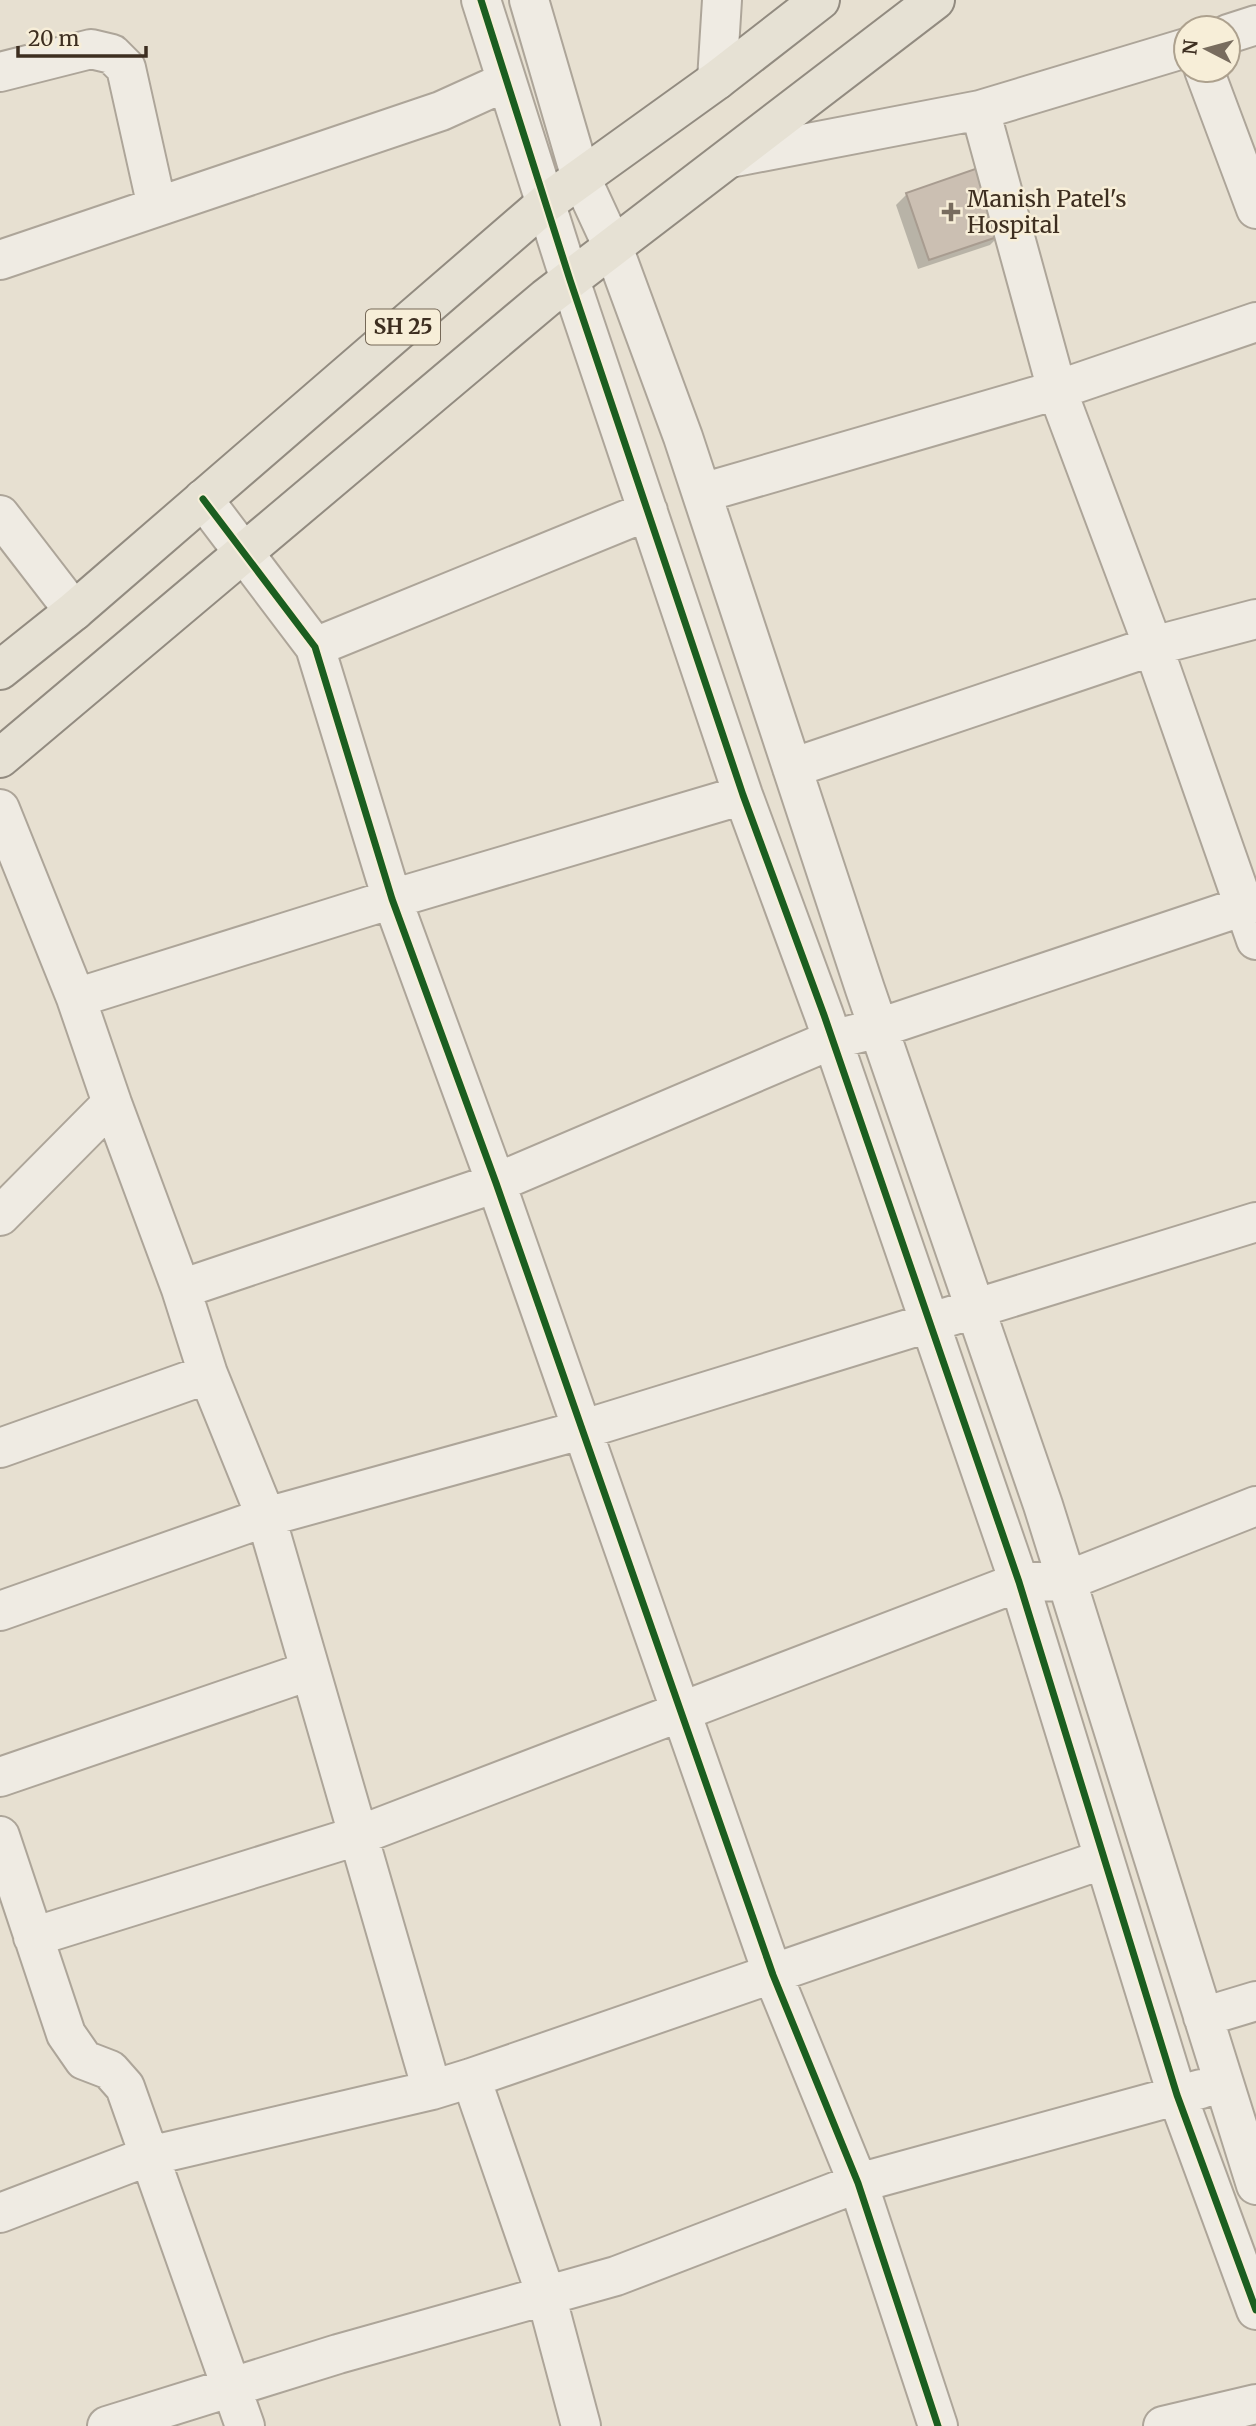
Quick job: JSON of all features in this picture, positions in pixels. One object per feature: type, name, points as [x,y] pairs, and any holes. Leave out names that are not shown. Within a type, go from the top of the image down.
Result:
[{"type":"main road","name":"SH 25","points":[[0,670],[75,611],[546,203],[717,79],[820,0]]},
{"type":"main road","points":[[0,758],[570,280],[936,0]]},
{"type":"street","points":[[481,0],[570,280],[743,795],[932,1324],[1020,1583],[1177,2095],[1256,2310]]},
{"type":"street","points":[[529,0],[581,178],[613,247],[702,493],[879,1028],[976,1308],[1066,1581],[1256,2185]]},
{"type":"street","points":[[717,79],[722,0]]},
{"type":"street","points":[[0,72],[91,49],[112,54],[126,68],[157,206]]},
{"type":"street","points":[[730,158],[980,110],[1172,52]]},
{"type":"street","points":[[0,261],[441,111],[505,82]]},
{"type":"street","points":[[1209,84],[1256,209]]},
{"type":"street","points":[[181,1289],[496,1183],[831,1040],[1252,916],[1057,390],[980,110]]},
{"type":"street","points":[[702,493],[1057,390],[1256,322]]},
{"type":"street","points":[[203,499],[315,647],[392,899],[496,1183],[774,1975],[858,2183],[938,2426]]},
{"type":"street","points":[[315,647],[648,511]]},
{"type":"street","points":[[0,515],[75,611]]},
{"type":"street","points":[[792,768],[1153,646],[1256,619]]},
{"type":"street","points":[[76,998],[392,899],[743,795]]},
{"type":"street","points":[[0,809],[12,876],[76,998],[181,1289],[208,1374],[266,1517],[432,2090]]},
{"type":"street","points":[[0,1216],[112,1103]]},
{"type":"street","points":[[0,1611],[266,1517],[581,1430],[1256,1222]]},
{"type":"street","points":[[0,1448],[208,1374]]},
{"type":"street","points":[[33,1937],[357,1836],[1020,1583],[1066,1581],[1256,1506]]},
{"type":"street","points":[[0,1777],[309,1671]]},
{"type":"street","points":[[0,1836],[11,1906],[33,1937],[66,2034],[83,2060],[110,2070],[125,2087],[245,2426]]},
{"type":"street","points":[[0,2213],[149,2157],[432,2090],[471,2078],[1104,1859]]},
{"type":"street","points":[[1203,2017],[1256,2001]]},
{"type":"street","points":[[471,2078],[546,2295],[581,2426]]},
{"type":"street","points":[[107,2426],[233,2386],[616,2276],[858,2183],[1224,2083]]},
{"type":"street","points":[[1163,2426],[1256,2404]]},
{"type":"building","points":[[981,167],[1003,235],[929,260],[906,193]]},
{"type":"cycle path","points":[[481,0],[570,280],[743,795],[824,1015],[1019,1582],[1177,2095],[1256,2310]]},
{"type":"cycle path","points":[[203,499],[315,647],[392,899],[496,1183],[773,1975],[858,2183],[938,2426]]},
{"type":"place","name":"Manish Patel's Hospital","points":[[951,212]]}]
